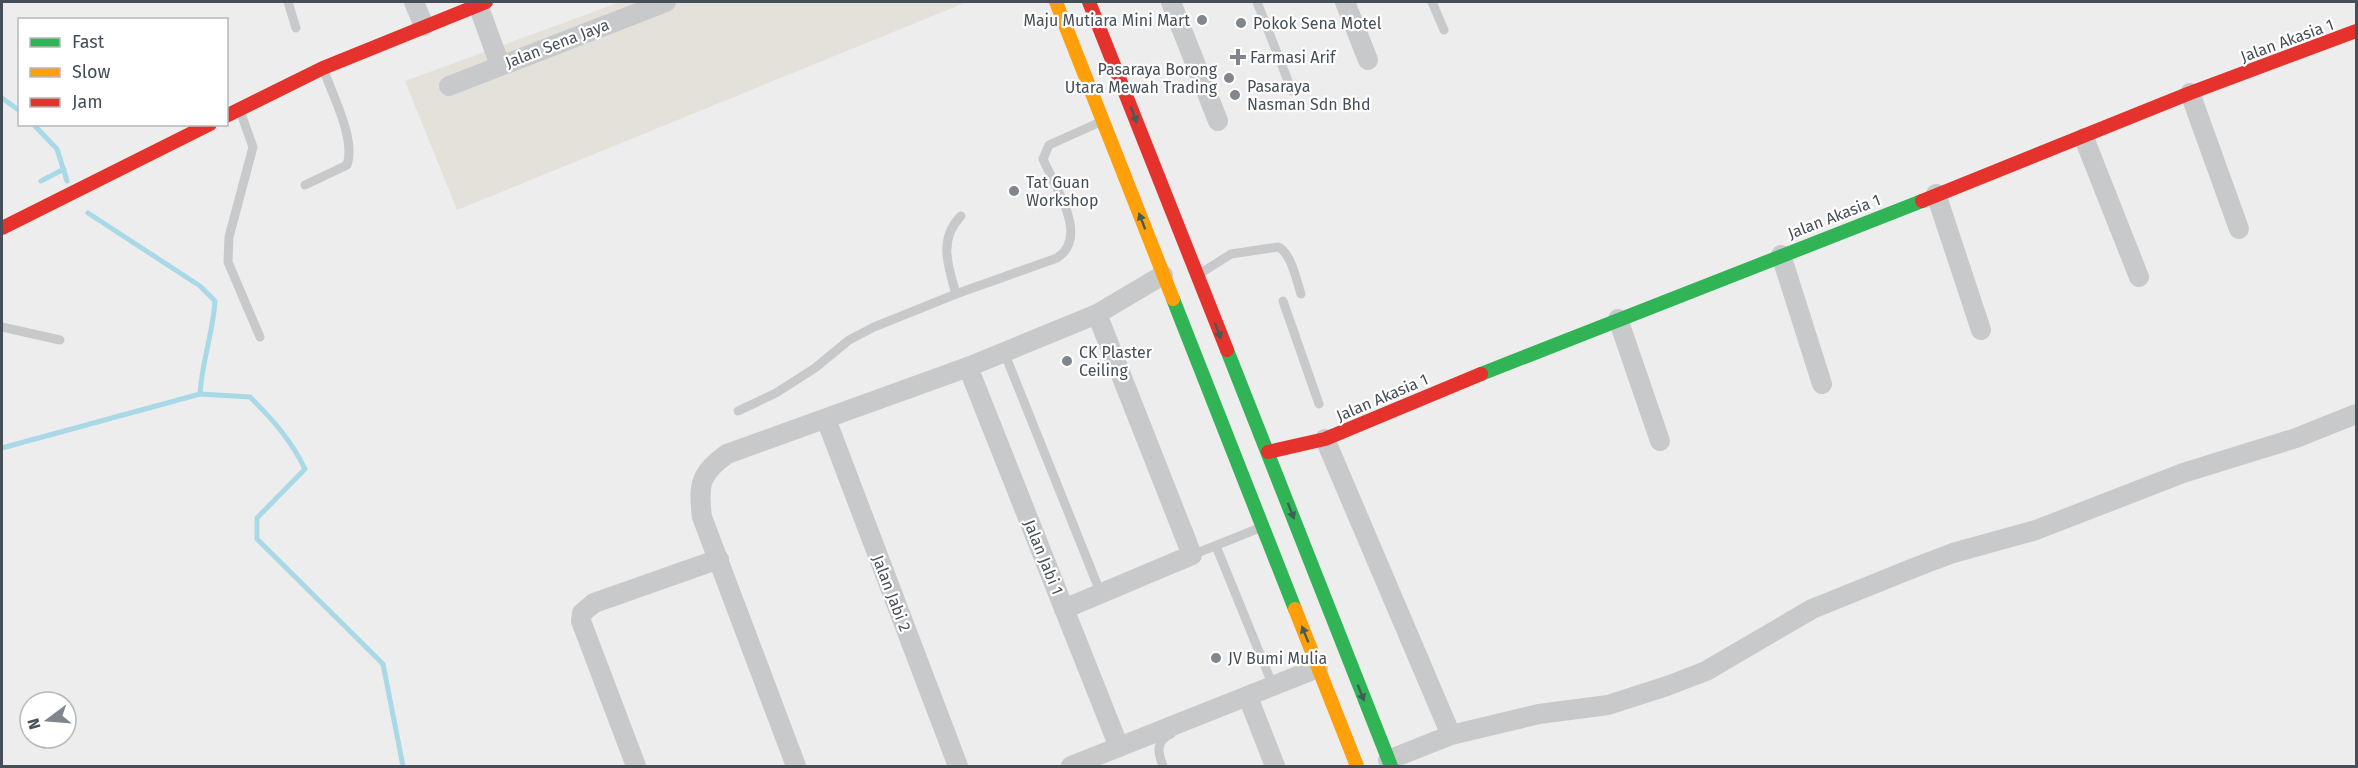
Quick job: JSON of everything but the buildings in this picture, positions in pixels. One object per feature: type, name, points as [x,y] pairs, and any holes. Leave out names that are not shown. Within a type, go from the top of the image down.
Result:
[{"type":"main road","points":[[1056,2],[1357,766]]},
{"type":"main road","points":[[1089,2],[1389,763]]},
{"type":"main road","points":[[228,115],[323,68],[482,3]]},
{"type":"main road","name":"Jalan Akasia 1","points":[[1268,452],[1325,439],[1416,399],[2084,138],[2190,93],[2356,32]]},
{"type":"main road","points":[[2,228],[206,126]]},
{"type":"street","points":[[414,2],[424,26]]},
{"type":"street","name":"Jalan Sena Jaya","points":[[449,86],[666,2]]},
{"type":"street","points":[[1171,2],[1218,121]]},
{"type":"street","points":[[1345,2],[1368,60]]},
{"type":"street","points":[[482,3],[500,65]]},
{"type":"street","points":[[2190,93],[2239,229]]},
{"type":"street","points":[[2084,138],[2139,276]]},
{"type":"street","points":[[1936,194],[1981,330]]},
{"type":"street","points":[[1780,255],[1822,384]]},
{"type":"street","points":[[796,766],[702,517],[699,495],[702,480],[710,466],[726,454],[968,367],[1098,314],[1163,275]]},
{"type":"street","points":[[1064,609],[1192,555],[1098,314]]},
{"type":"street","points":[[1618,320],[1660,441]]},
{"type":"street","name":"Jalan Jabi 1","points":[[968,367],[1119,747]]},
{"type":"street","points":[[1389,763],[1451,735],[1539,714],[1608,705],[1667,686],[1706,670],[1812,609],[1925,563],[2036,530],[2183,473],[2296,438],[2356,414]]},
{"type":"street","name":"Jalan Jabi 2","points":[[826,419],[958,766]]},
{"type":"street","points":[[1325,439],[1451,735]]},
{"type":"street","points":[[636,766],[585,630],[582,613],[594,603],[719,559]]},
{"type":"street","points":[[1071,766],[1249,701],[1273,686],[1318,668]]},
{"type":"street","points":[[1249,701],[1275,766]]},
{"type":"lane","points":[[288,2],[296,28]]},
{"type":"lane","points":[[1257,2],[1292,91]]},
{"type":"lane","points":[[1432,2],[1444,30]]},
{"type":"lane","points":[[305,185],[347,165],[351,155],[349,139],[323,68]]},
{"type":"lane","points":[[240,109],[253,147],[229,237],[228,262],[260,337]]},
{"type":"lane","points":[[738,411],[776,393],[815,368],[849,340],[956,294],[1057,258],[1067,252],[1071,241],[1071,227],[1043,159],[1045,151],[1049,145],[1103,120]]},
{"type":"lane","points":[[956,294],[946,250],[954,224],[961,216]]},
{"type":"lane","points":[[1197,276],[1231,254],[1278,247],[1283,249],[1287,256],[1301,294]]},
{"type":"lane","points":[[1283,301],[1319,404]]},
{"type":"lane","points":[[2,327],[60,340]]},
{"type":"lane","points":[[1004,352],[1101,594]]},
{"type":"lane","points":[[1192,555],[1262,527]]},
{"type":"lane","points":[[1216,546],[1273,686]]},
{"type":"lane","points":[[1163,766],[1157,752],[1166,736],[1249,701]]},
{"type":"shaded area","points":[[620,2],[967,2],[457,210],[405,81]]},
{"type":"waterway","points":[[2,98],[18,110]]},
{"type":"waterway","points":[[35,126],[57,149],[67,181]]},
{"type":"waterway","points":[[41,181],[64,169]]},
{"type":"waterway","points":[[88,213],[200,286],[215,301],[200,394],[250,397],[281,431],[305,469],[257,518],[257,539],[383,664],[403,766]]},
{"type":"waterway","points":[[2,448],[200,394]]},
{"type":"traffic: fast","points":[[1481,374],[1922,201]]},
{"type":"traffic: fast","points":[[1173,299],[1295,609]]},
{"type":"traffic: fast","points":[[1227,350],[1391,766]]},
{"type":"traffic: slow","points":[[1056,2],[1173,299]]},
{"type":"traffic: slow","points":[[1295,609],[1357,766]]},
{"type":"traffic: jam","points":[[228,115],[323,68],[486,2]]},
{"type":"traffic: jam","points":[[1089,2],[1227,350]]},
{"type":"traffic: jam","points":[[1922,201],[2190,93],[2356,31]]},
{"type":"traffic: jam","points":[[2,228],[206,126]]},
{"type":"traffic: jam","points":[[1268,452],[1325,439],[1481,374]]},
{"type":"place","name":"Maju Mutiara Mini Mart","points":[[1202,20]]},
{"type":"place","name":"Pokok Sena Motel","points":[[1241,23]]},
{"type":"place","name":"Farmasi Arif","points":[[1238,57]]},
{"type":"place","name":"Pasaraya Borong Utara Mewah Trading","points":[[1229,78]]},
{"type":"place","name":"Pasaraya Nasman Sdn Bhd","points":[[1235,95]]},
{"type":"place","name":"Tat Guan Workshop","points":[[1014,191]]},
{"type":"place","name":"CK Plaster Ceiling","points":[[1067,361]]},
{"type":"place","name":"JV Bumi Mulia","points":[[1216,658]]}]
